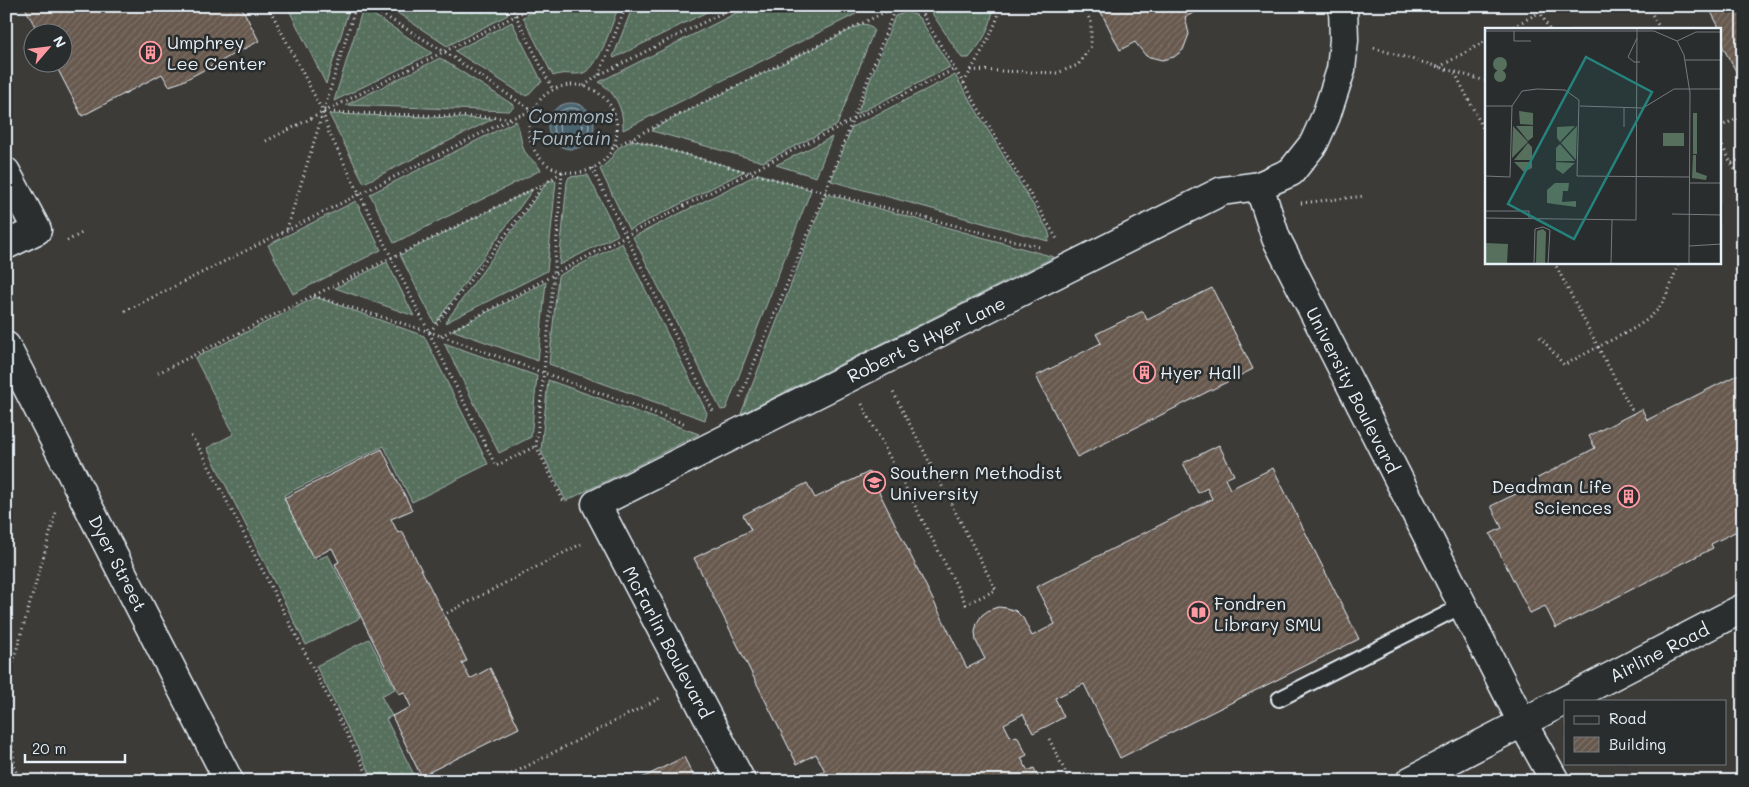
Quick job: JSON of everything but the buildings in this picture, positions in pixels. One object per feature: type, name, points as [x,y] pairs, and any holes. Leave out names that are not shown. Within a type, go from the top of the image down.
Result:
[{"type":"street","points":[[1259,186],[1291,172],[1314,143],[1333,95],[1340,70],[1344,40],[1343,6]]},
{"type":"street","points":[[6,172],[37,230],[6,245]]},
{"type":"street","name":"Robert S Hyer Lane","points":[[596,504],[1222,191],[1259,186]]},
{"type":"street","name":"University Boulevard","points":[[1259,186],[1276,238],[1462,606],[1555,781]]},
{"type":"street","name":"Dyer Street","points":[[6,346],[228,781]]},
{"type":"street","name":"McFarlin Boulevard","points":[[596,504],[741,781]]},
{"type":"street","name":"Airline Road","points":[[1565,700],[1743,608]]},
{"type":"street","name":"Airline Road","points":[[1410,781],[1564,700]]},
{"type":"lane","points":[[1279,698],[1462,606]]},
{"type":"path","points":[[268,6],[323,112],[328,131],[496,466],[536,446]]},
{"type":"path","points":[[287,230],[356,6]]},
{"type":"path","points":[[368,6],[445,52],[532,111]]},
{"type":"path","points":[[511,6],[553,90]]},
{"type":"path","points":[[266,141],[535,6]]},
{"type":"path","points":[[599,75],[626,6]]},
{"type":"path","points":[[583,86],[599,75],[736,6]]},
{"type":"path","points":[[917,6],[1058,241]]},
{"type":"path","points":[[964,84],[989,38],[998,19],[1001,6]]},
{"type":"path","points":[[971,70],[1056,73],[1078,65],[1092,46],[1091,22],[1083,6]]},
{"type":"path","points":[[1537,6],[1548,28]]},
{"type":"path","points":[[1511,28],[1551,6]]},
{"type":"path","points":[[1648,6],[1659,28]]},
{"type":"path","points":[[739,399],[824,193],[896,7]]},
{"type":"path","points":[[612,148],[896,7]]},
{"type":"path","points":[[1344,40],[1485,81]]},
{"type":"path","points":[[1439,66],[1485,42]]},
{"type":"path","points":[[441,337],[625,236],[955,69]]},
{"type":"path","points":[[1454,72],[1485,132]]},
{"type":"path","points":[[566,85],[583,86],[600,94],[612,108],[616,126],[612,148],[604,159],[592,168],[580,172],[562,172],[546,162],[534,148],[529,131],[532,111],[542,98],[553,90],[566,85]]},
{"type":"path","points":[[125,311],[512,118],[532,111]]},
{"type":"path","points":[[323,112],[512,118]]},
{"type":"path","points":[[1722,126],[1738,118],[1743,127]]},
{"type":"path","points":[[632,139],[750,174],[1040,247]]},
{"type":"path","points":[[1722,146],[1743,186]]},
{"type":"path","points":[[1732,163],[1743,157]]},
{"type":"path","points":[[592,168],[714,414]]},
{"type":"path","points":[[158,373],[544,184],[562,172]]},
{"type":"path","points":[[562,172],[554,275],[536,446],[564,502]]},
{"type":"path","points":[[430,332],[544,184]]},
{"type":"path","points":[[1294,204],[1365,196]]},
{"type":"path","points":[[1555,264],[1634,414]]},
{"type":"path","points":[[1540,337],[1564,365],[1643,323],[1658,309],[1666,296],[1678,264]]},
{"type":"path","points":[[314,296],[430,332],[694,428]]},
{"type":"path","points":[[861,402],[966,604],[996,590],[890,387]]},
{"type":"path","points":[[191,436],[371,781]]},
{"type":"path","points":[[20,781],[15,769],[8,717],[11,670],[57,510]]},
{"type":"path","points":[[447,613],[584,543]]},
{"type":"path","points":[[6,667],[11,670]]},
{"type":"path","points":[[498,781],[660,698]]},
{"type":"path","points":[[1049,739],[1070,781]]},
{"type":"shaded area","name":"Southern Methodist University","points":[[6,6],[1743,6],[1743,781],[6,781]]},
{"type":"green space","points":[[287,6],[350,6],[326,84]]},
{"type":"green space","points":[[387,6],[504,6],[508,15],[447,46]]},
{"type":"green space","points":[[544,6],[619,6],[600,54],[595,63],[583,73],[553,76],[523,17]]},
{"type":"green space","points":[[633,6],[719,6],[614,58]]},
{"type":"green space","points":[[750,6],[852,6],[856,14],[623,130],[622,116],[618,103],[610,91],[599,82]]},
{"type":"green space","points":[[927,6],[993,6],[991,21],[986,34],[969,58],[962,58]]},
{"type":"green space","points":[[363,8],[432,53],[334,101]]},
{"type":"green space","points":[[906,12],[916,15],[920,19],[950,67],[857,114],[895,16]]},
{"type":"green space","points":[[512,22],[542,82],[527,96],[455,51]]},
{"type":"green space","points":[[862,24],[869,25],[874,30],[837,125],[763,162],[652,131],[654,128]]},
{"type":"green space","points":[[440,58],[515,106],[509,111],[346,105]]},
{"type":"green space","points":[[955,75],[1048,230],[1050,237],[1048,241],[831,181],[852,127]]},
{"type":"green space","points":[[329,114],[493,119],[364,183]]},
{"type":"green space","points":[[516,121],[525,152],[541,170],[394,243],[370,194]]},
{"type":"green space","points":[[832,137],[816,177],[776,165]]},
{"type":"green space","points":[[633,140],[745,171],[629,230],[600,169],[609,161],[618,148]]},
{"type":"green space","points":[[758,174],[811,190],[726,409],[721,410],[633,237]]},
{"type":"green space","points":[[588,175],[618,235],[559,265],[567,182],[569,177]]},
{"type":"green space","points":[[548,181],[556,181],[547,271],[445,323]]},
{"type":"green space","points":[[533,189],[435,324],[400,255]]},
{"type":"green space","points":[[826,194],[1043,254],[1054,257],[741,414]]},
{"type":"green space","points":[[356,201],[381,250],[293,294],[268,245]]},
{"type":"green space","points":[[622,243],[707,413],[705,420],[549,364],[558,276]]},
{"type":"green space","points":[[387,262],[414,316],[335,288]]},
{"type":"green space","points":[[546,282],[538,361],[452,330]]},
{"type":"green space","points":[[316,297],[424,336],[488,464],[412,502],[384,446],[284,495],[316,560],[328,555],[360,618],[306,645],[207,448],[234,434],[195,358]]},
{"type":"green space","points":[[444,343],[537,376],[531,437],[499,453]]},
{"type":"green space","points":[[548,380],[699,434],[566,501],[541,451]]},
{"type":"green space","points":[[369,639],[395,689],[381,696],[392,716],[386,719],[415,777],[408,781],[374,781],[316,666]]},
{"type":"water","name":"Commons Fountain","points":[[576,103],[588,109],[593,117],[593,135],[588,143],[580,148],[566,149],[554,143],[549,135],[548,121],[554,109],[562,104]]},
{"type":"water","points":[[1743,715],[1743,748],[1738,740],[1737,732]]},
{"type":"place","name":"Umphrey Lee Center","points":[[151,52]]},
{"type":"place","name":"Hyer Hall","points":[[1144,372]]},
{"type":"place","name":"Southern Methodist University","points":[[874,482]]},
{"type":"place","name":"Deadman Life Sciences","points":[[1628,496]]},
{"type":"place","name":"Fondren Library SMU","points":[[1198,613]]}]
